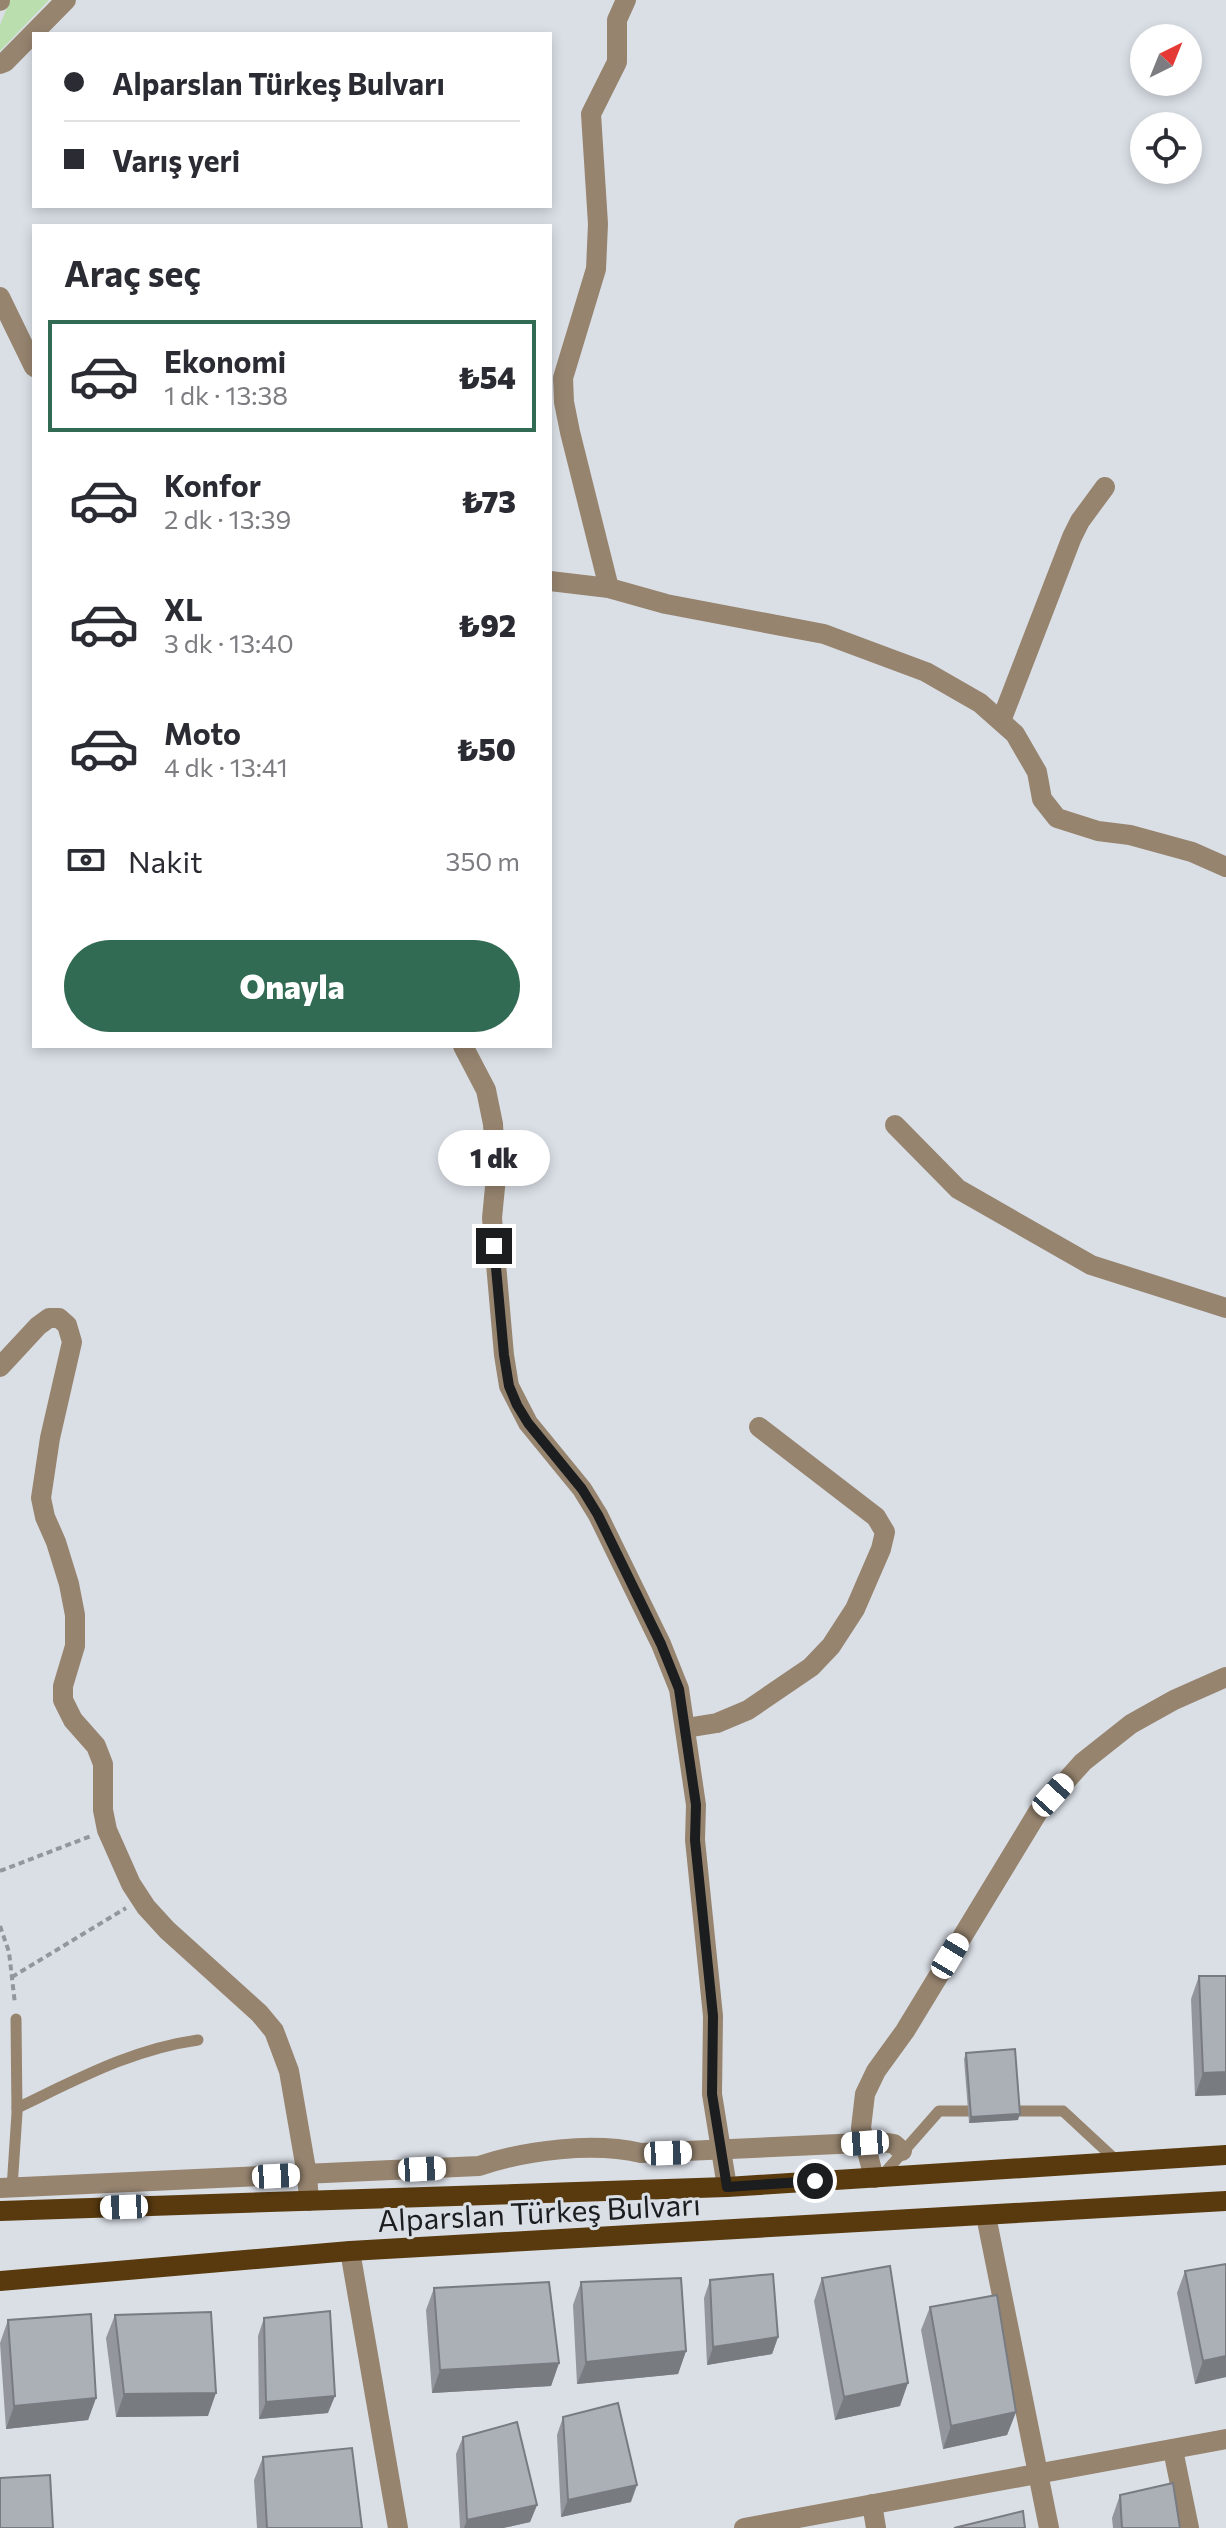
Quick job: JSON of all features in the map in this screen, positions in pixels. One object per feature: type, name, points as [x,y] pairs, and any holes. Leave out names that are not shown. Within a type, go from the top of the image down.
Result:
[{"type":"main road","name":"Alparslan Türkeş Bulvarı","points":[[0,2211],[727,2187],[1226,2155]]},
{"type":"main road","name":"Alparslan Türkeş Bulvarı","points":[[0,2281],[350,2251],[1226,2201]]},
{"type":"street","points":[[35,32],[66,0]]},
{"type":"street","points":[[609,588],[570,432],[563,378],[596,269],[598,224],[591,114],[617,62],[617,20],[626,0]]},
{"type":"street","points":[[0,64],[32,36]]},
{"type":"street","points":[[2,307],[32,363]]},
{"type":"street","points":[[1001,721],[1072,537],[1105,487]]},
{"type":"street","points":[[552,581],[609,588],[666,604],[824,634],[926,672],[980,703],[1015,734],[1037,772],[1042,799],[1057,818],[1098,831],[1130,835],[1192,852],[1226,867]]},
{"type":"street","points":[[464,1048],[486,1090],[493,1124],[496,1177],[492,1218],[502,1342],[509,1386],[528,1423],[582,1489],[598,1515],[679,1689],[696,1805],[695,1840],[713,2016],[712,2094],[727,2187]]},
{"type":"street","points":[[895,1125],[958,1189],[1019,1221],[1091,1265],[1226,1308]]},
{"type":"street","points":[[0,1367],[49,1318],[59,1318],[67,1325],[72,1342],[50,1438],[41,1498],[69,1584],[75,1615],[75,1646],[63,1686],[63,1700],[73,1720],[96,1746],[103,1764],[103,1810],[107,1830],[131,1884],[167,1930],[259,2013],[274,2031],[289,2071],[309,2201]]},
{"type":"street","points":[[686,1728],[717,1723],[748,1710],[811,1667],[831,1646],[855,1609],[881,1549],[885,1532],[876,1517],[759,1427]]},
{"type":"street","points":[[877,2178],[861,2128],[865,2094],[876,2071],[905,2031],[1038,1812],[1083,1762],[1131,1724],[1174,1700],[1226,1677]]},
{"type":"street","points":[[6,2188],[479,2166],[519,2153],[619,2147],[641,2153],[865,2143],[894,2144],[902,2151]]},
{"type":"street","points":[[986,2216],[1049,2528]]},
{"type":"street","points":[[350,2251],[398,2528]]},
{"type":"street","points":[[744,2528],[1226,2439]]},
{"type":"street","points":[[1173,2450],[1189,2528]]},
{"type":"street","points":[[872,2504],[876,2528]]},
{"type":"lane","points":[[6,2188],[17,2108],[16,2019]]},
{"type":"lane","points":[[17,2108],[94,2071],[152,2048],[198,2040]]},
{"type":"lane","points":[[877,2178],[939,2111],[1063,2111],[1118,2163]]},
{"type":"path","points":[[0,1871],[107,1830]]},
{"type":"path","points":[[12,1977],[92,1926],[142,1901]]},
{"type":"path","points":[[0,1926],[9,1952],[16,2019]]},
{"type":"green space","points":[[10,0],[49,0],[0,51],[0,25]]},
{"type":"building","points":[[1199,1976],[1226,1976],[1226,2072],[1203,2073]]},
{"type":"building","points":[[1015,2049],[1020,2114],[971,2117],[966,2053]]},
{"type":"building","points":[[1226,2264],[1226,2356],[1203,2361],[1185,2271]]},
{"type":"building","points":[[890,2266],[908,2383],[844,2397],[822,2278]]},
{"type":"building","points":[[773,2274],[778,2337],[713,2347],[710,2280]]},
{"type":"building","points":[[681,2278],[686,2351],[586,2362],[581,2282]]},
{"type":"building","points":[[549,2282],[559,2363],[440,2370],[434,2288]]},
{"type":"building","points":[[997,2295],[1016,2412],[951,2426],[930,2307]]},
{"type":"building","points":[[330,2311],[335,2396],[266,2402],[264,2318]]},
{"type":"building","points":[[211,2312],[216,2393],[124,2394],[115,2315]]},
{"type":"building","points":[[91,2314],[96,2398],[14,2406],[8,2320]]},
{"type":"building","points":[[618,2403],[637,2485],[568,2500],[563,2417]]},
{"type":"building","points":[[517,2422],[537,2505],[467,2520],[463,2437]]},
{"type":"building","points":[[352,2448],[362,2528],[267,2528],[263,2457]]},
{"type":"building","points":[[50,2475],[53,2528],[0,2528],[0,2478]]},
{"type":"building","points":[[1173,2483],[1180,2528],[1122,2528],[1120,2495]]},
{"type":"building","points":[[1023,2511],[1025,2528],[954,2528]]},
{"type":"route","points":[[494,1246],[509,1386],[528,1423],[582,1489],[598,1515],[661,1644],[679,1689],[696,1805],[695,1840],[713,2016],[712,2094],[727,2187],[815,2181]]}]
